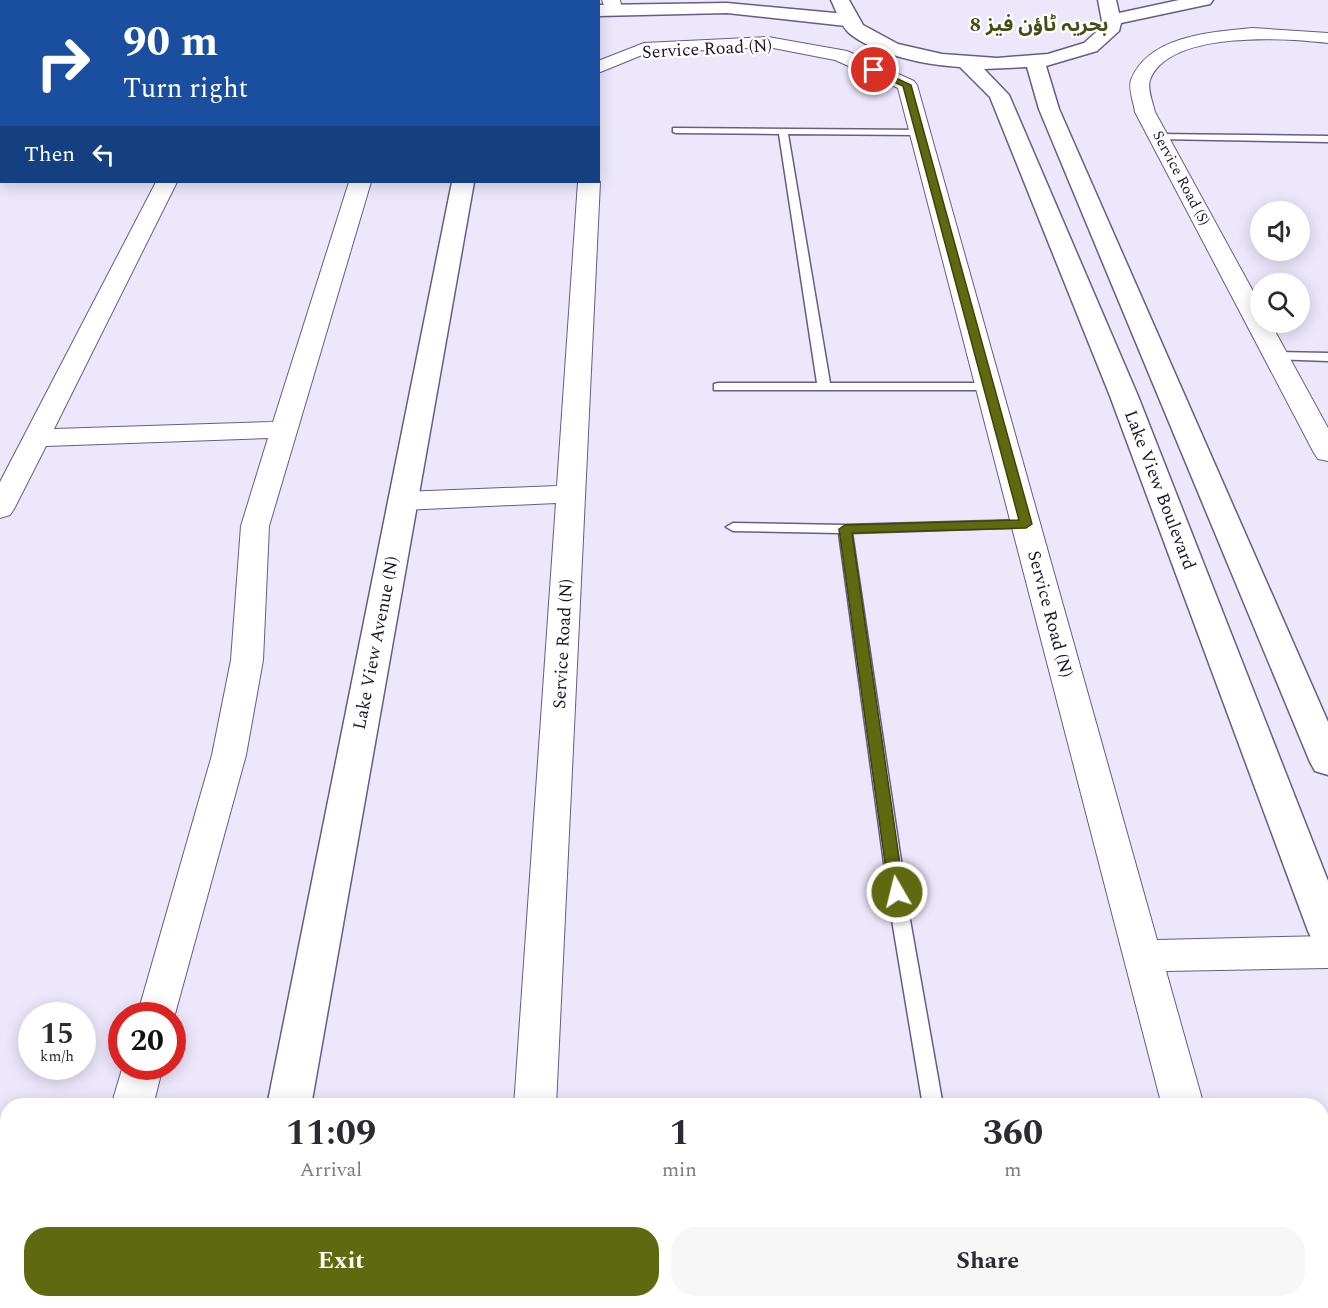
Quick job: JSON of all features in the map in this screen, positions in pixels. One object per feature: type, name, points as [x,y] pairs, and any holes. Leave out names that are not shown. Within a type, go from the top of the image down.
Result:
[{"type":"main road","points":[[727,8],[778,0]]},
{"type":"main road","points":[[840,0],[840,10],[846,20],[864,34],[891,47],[922,56],[967,63],[1035,62],[1078,53],[1095,46],[1114,28],[1116,19],[1114,9],[1107,0]]},
{"type":"main road","points":[[1116,19],[1204,0]]},
{"type":"main road","points":[[608,7],[727,8],[846,20]]},
{"type":"main road","points":[[1035,62],[1049,109],[1328,762]]},
{"type":"main road","name":"Lake View Boulevard","points":[[967,63],[999,95],[1137,428],[1328,930]]},
{"type":"main road","name":"Lake View Avenue (N)","points":[[291,1098],[463,183]]},
{"type":"street","name":"Service Road (S)","points":[[1328,38],[1263,33],[1222,36],[1180,46],[1149,64],[1140,83],[1145,112],[1328,453]]},
{"type":"street","name":"Service Road (N)","points":[[600,67],[644,48],[768,42],[840,55],[907,85],[1181,1098]]},
{"type":"street","points":[[0,509],[166,183]]},
{"type":"street","points":[[161,1002],[229,755],[247,660],[255,526],[360,183]]},
{"type":"street","name":"Service Road (N)","points":[[536,1098],[589,183]]},
{"type":"street","points":[[38,438],[283,430]]},
{"type":"street","points":[[403,501],[571,494]]},
{"type":"street","points":[[1143,956],[1328,952]]},
{"type":"street","points":[[134,1098],[139,1080]]},
{"type":"lane","points":[[676,130],[920,132]]},
{"type":"lane","points":[[783,131],[824,387]]},
{"type":"lane","points":[[1158,136],[1328,139]]},
{"type":"lane","points":[[1276,356],[1328,357]]},
{"type":"lane","points":[[718,387],[989,387]]},
{"type":"lane","points":[[733,527],[845,529],[1026,524]]},
{"type":"lane","points":[[845,529],[900,914],[932,1098]]},
{"type":"district","name":"بحریہ ٹاؤن فیز 8","points":[[1039,25]]},
{"type":"route","points":[[874,70],[907,85],[1026,524],[845,529],[897,892]]}]
